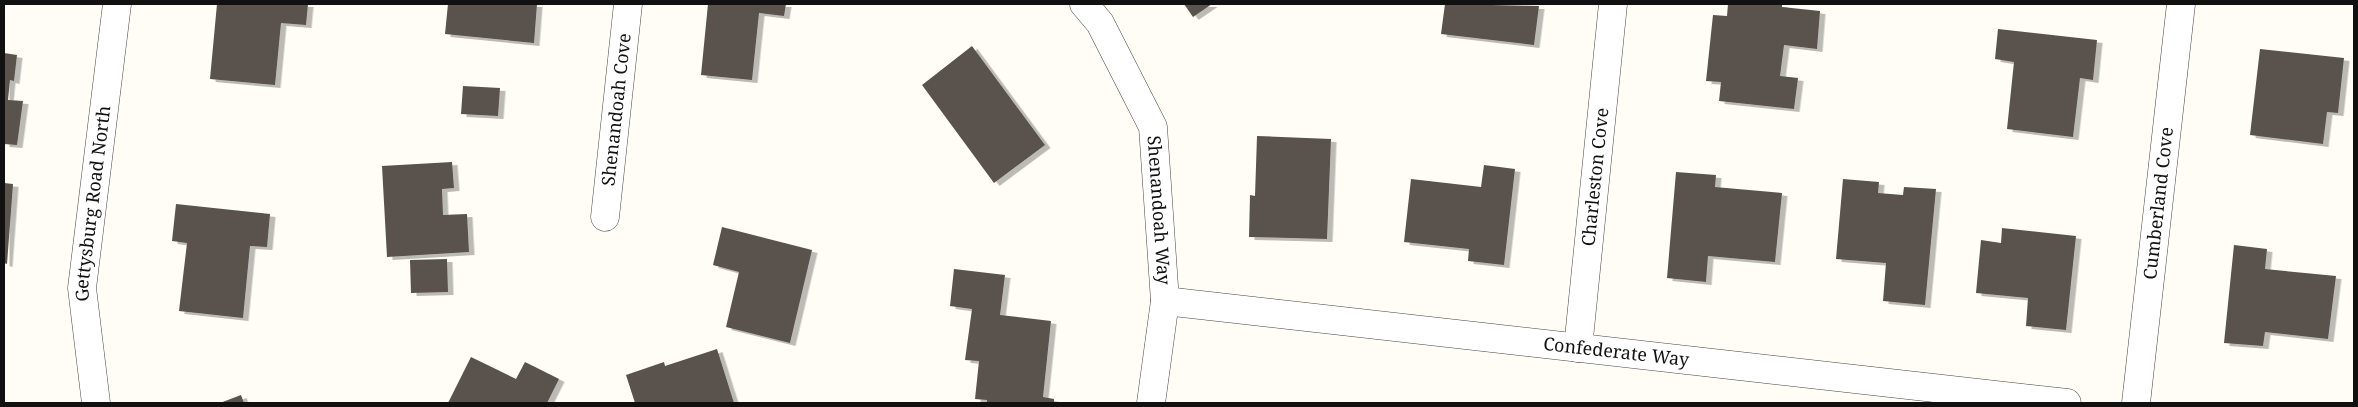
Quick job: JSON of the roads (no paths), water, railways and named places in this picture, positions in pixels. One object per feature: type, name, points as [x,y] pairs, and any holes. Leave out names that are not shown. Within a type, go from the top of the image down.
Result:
[{"type":"street","name":"Gettysburg Road North","points":[[96,403],[82,288],[117,4]]},
{"type":"street","name":"Shenandoah Cove","points":[[605,217],[628,4]]},
{"type":"street","name":"Shenandoah Way","points":[[1084,4],[1100,23],[1153,127],[1165,301],[1151,403]]},
{"type":"street","name":"Charleston Cove","points":[[1578,348],[1613,4]]},
{"type":"street","name":"Cumberland Cove","points":[[2136,403],[2181,4]]},
{"type":"street","name":"Confederate Way","points":[[1165,301],[2067,403]]}]
